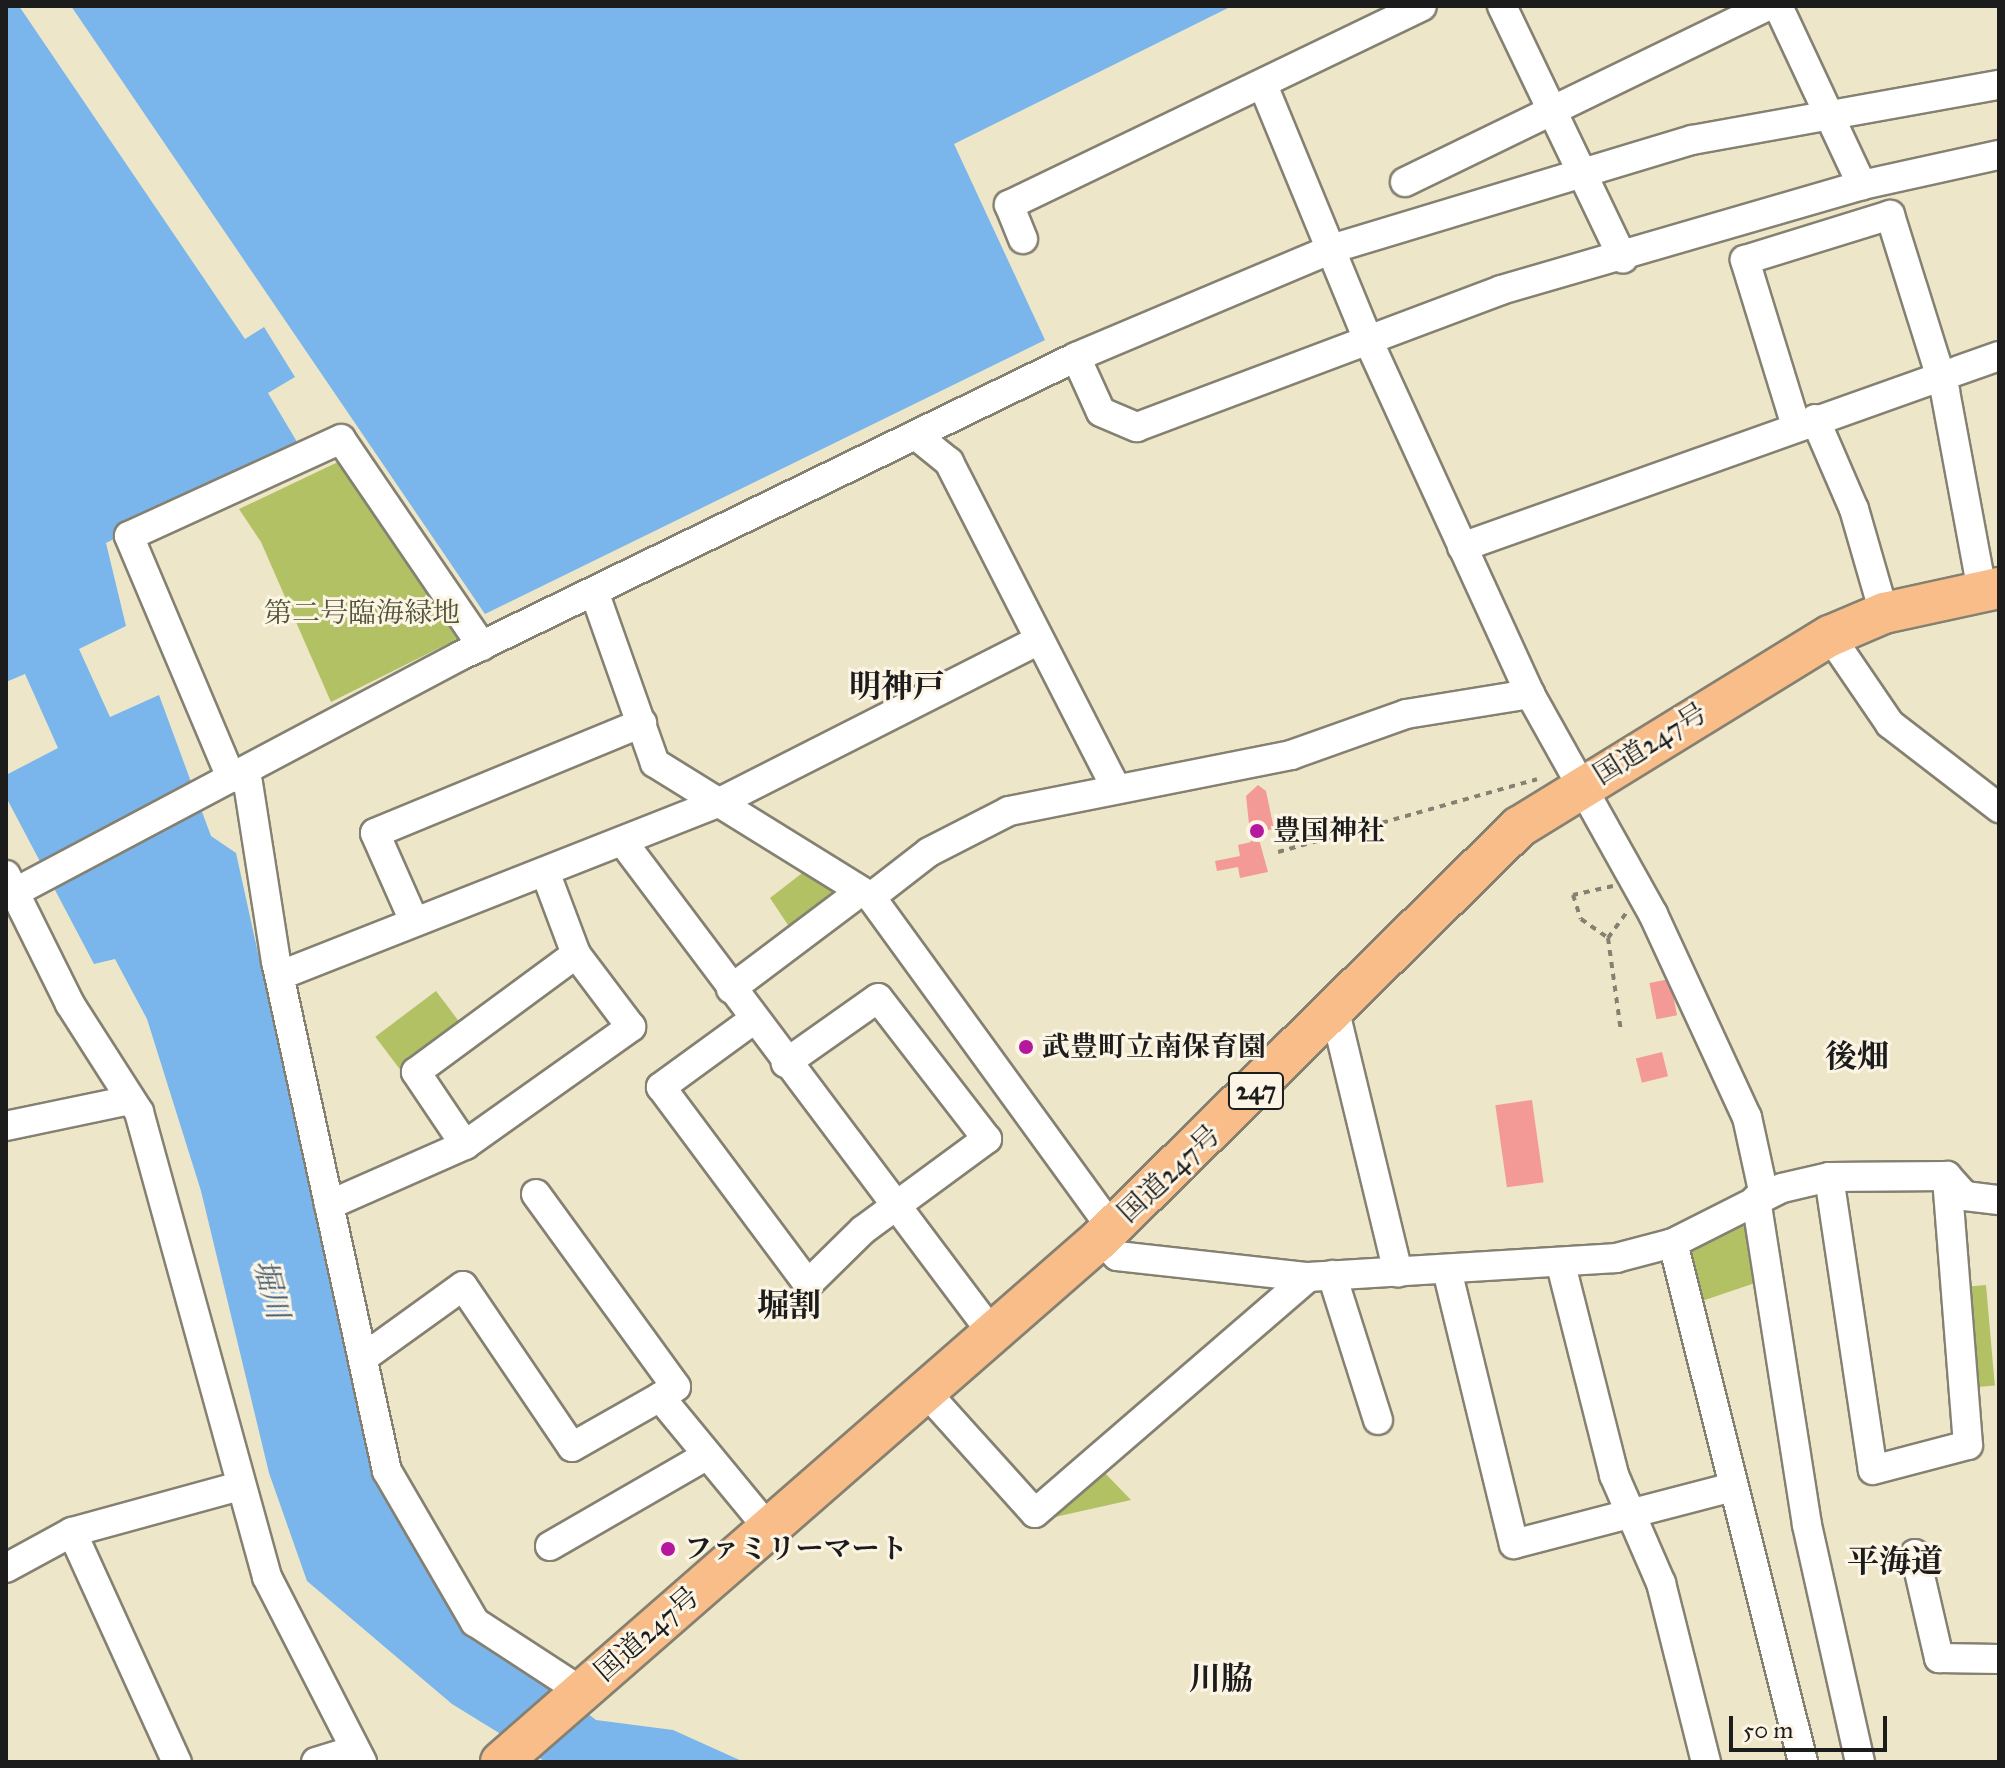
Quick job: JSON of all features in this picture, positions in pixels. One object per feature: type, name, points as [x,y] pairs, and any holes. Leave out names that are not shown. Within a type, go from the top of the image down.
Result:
[{"type":"highway","name":"国道247号","points":[[503,1760],[1106,1233],[1335,1012],[1488,854],[1564,781],[1830,636],[1884,613],[1991,590]]},
{"type":"street","points":[[1023,239],[1009,205],[1422,6]]},
{"type":"street","points":[[1502,6],[1623,258]]},
{"type":"street","points":[[1405,182],[1767,6]]},
{"type":"street","points":[[1778,6],[1862,185]]},
{"type":"street","points":[[1263,85],[1334,248],[1368,340],[1530,694],[1564,781],[1653,914],[1747,1117],[1807,1525],[1860,1762]]},
{"type":"street","points":[[316,1762],[358,1756],[267,1577],[240,1486],[172,1217],[130,1100],[63,991],[9,888],[482,646],[918,437],[1076,357],[1334,248],[1692,140],[1999,85]]},
{"type":"street","points":[[1076,357],[1101,412],[1137,427],[1501,290],[1623,258],[1862,185],[1999,155]]},
{"type":"street","points":[[1884,613],[1854,509],[1806,422],[1745,260],[1890,215],[1940,376],[1991,590]]},
{"type":"street","points":[[1462,547],[1806,422],[1999,356]]},
{"type":"street","points":[[918,437],[949,462],[1116,789]]},
{"type":"street","points":[[482,646],[341,439],[129,536],[229,773],[248,783],[281,975],[387,1471],[450,1585],[475,1622],[577,1694]]},
{"type":"street","points":[[595,594],[655,763],[845,877],[864,896],[1106,1233],[1117,1256],[1320,1276],[1561,1265],[1673,1243],[1760,1197],[1829,1177],[1947,1176],[1965,1196],[1999,1200]]},
{"type":"street","points":[[1830,636],[1890,724],[1999,808]]},
{"type":"street","points":[[281,975],[414,921],[546,874],[720,802],[1038,641]]},
{"type":"street","points":[[731,989],[864,896],[986,821],[1116,789],[1291,755],[1406,714],[1530,694]]},
{"type":"street","points":[[414,921],[375,833],[642,723]]},
{"type":"street","points":[[623,842],[894,1209],[992,1333]]},
{"type":"street","points":[[329,1205],[465,1145],[631,1027],[576,954],[546,874]]},
{"type":"street","points":[[465,1145],[416,1072],[576,954]]},
{"type":"street","points":[[753,1020],[661,1087],[808,1284],[894,1209],[987,1139],[878,998],[786,1063]]},
{"type":"street","points":[[1335,1012],[1398,1272]]},
{"type":"street","points":[[6,1126],[130,1100]]},
{"type":"street","points":[[1829,1177],[1873,1470],[1968,1445],[1947,1176]]},
{"type":"street","points":[[363,1358],[463,1286],[572,1447],[676,1387],[536,1194]]},
{"type":"street","points":[[1673,1243],[1803,1762]]},
{"type":"street","points":[[1561,1265],[1631,1514],[1661,1583],[1706,1762]]},
{"type":"street","points":[[1447,1270],[1514,1544],[1733,1487]]},
{"type":"street","points":[[925,1391],[1035,1513],[1320,1276]]},
{"type":"street","points":[[1320,1276],[1378,1420]]},
{"type":"street","points":[[660,1397],[768,1528]]},
{"type":"street","points":[[550,1546],[706,1456]]},
{"type":"street","points":[[6,1568],[72,1532],[240,1486]]},
{"type":"street","points":[[72,1532],[177,1762]]},
{"type":"street","points":[[1915,1554],[1939,1658],[1999,1659]]},
{"type":"path","points":[[1278,852],[1564,781]]},
{"type":"path","points":[[1607,873],[1627,914],[1608,938],[1621,1032]]},
{"type":"path","points":[[1608,938],[1581,919],[1573,895],[1613,886]]},
{"type":"green space","name":"第二号臨海緑地","points":[[338,462],[457,639],[331,702],[261,542],[239,509]]},
{"type":"green space","points":[[810,867],[838,893],[792,931],[770,898]]},
{"type":"green space","points":[[436,991],[462,1025],[401,1071],[375,1037]]},
{"type":"green space","points":[[1751,1219],[1761,1281],[1699,1302],[1687,1258],[1693,1248]]},
{"type":"green space","points":[[1986,1285],[1995,1386],[1975,1387],[1966,1287]]},
{"type":"green space","points":[[1102,1470],[1131,1500],[1046,1519]]},
{"type":"water","name":"堀川","points":[[6,6],[19,6],[245,339],[264,327],[295,377],[268,393],[297,442],[116,526],[120,536],[106,543],[126,626],[79,649],[110,717],[159,695],[211,836],[236,853],[267,994],[275,1000],[372,1462],[464,1617],[596,1720],[673,1730],[744,1762],[546,1762],[452,1704],[307,1581],[269,1473],[201,1191],[147,1019],[115,959],[94,964],[6,797],[6,775],[58,748],[25,674],[6,682]]},
{"type":"water","points":[[71,6],[1232,6],[954,144],[1045,340],[485,614]]},
{"type":"building","name":"豊国神社","points":[[1258,785],[1266,791],[1274,829],[1257,832],[1268,872],[1240,878],[1238,867],[1217,871],[1215,861],[1240,856],[1238,845],[1251,842],[1246,796]]},
{"type":"building","points":[[1670,979],[1677,1015],[1656,1019],[1649,983]]},
{"type":"building","points":[[1662,1052],[1668,1076],[1642,1083],[1636,1059]]},
{"type":"building","points":[[1532,1100],[1544,1182],[1507,1187],[1495,1105]]},
{"type":"place","name":"豊国神社","points":[[1257,831]]},
{"type":"place","name":"武豊町立南保育園","points":[[1026,1047]]},
{"type":"place","name":"ファミリーマート","points":[[668,1549]]},
{"type":"district","name":"明神戸","points":[[897,687]]},
{"type":"district","name":"後畑","points":[[1857,1057]]},
{"type":"district","name":"堀割","points":[[789,1306]]},
{"type":"district","name":"平海道","points":[[1895,1562]]},
{"type":"district","name":"川脇","points":[[1221,1679]]}]
